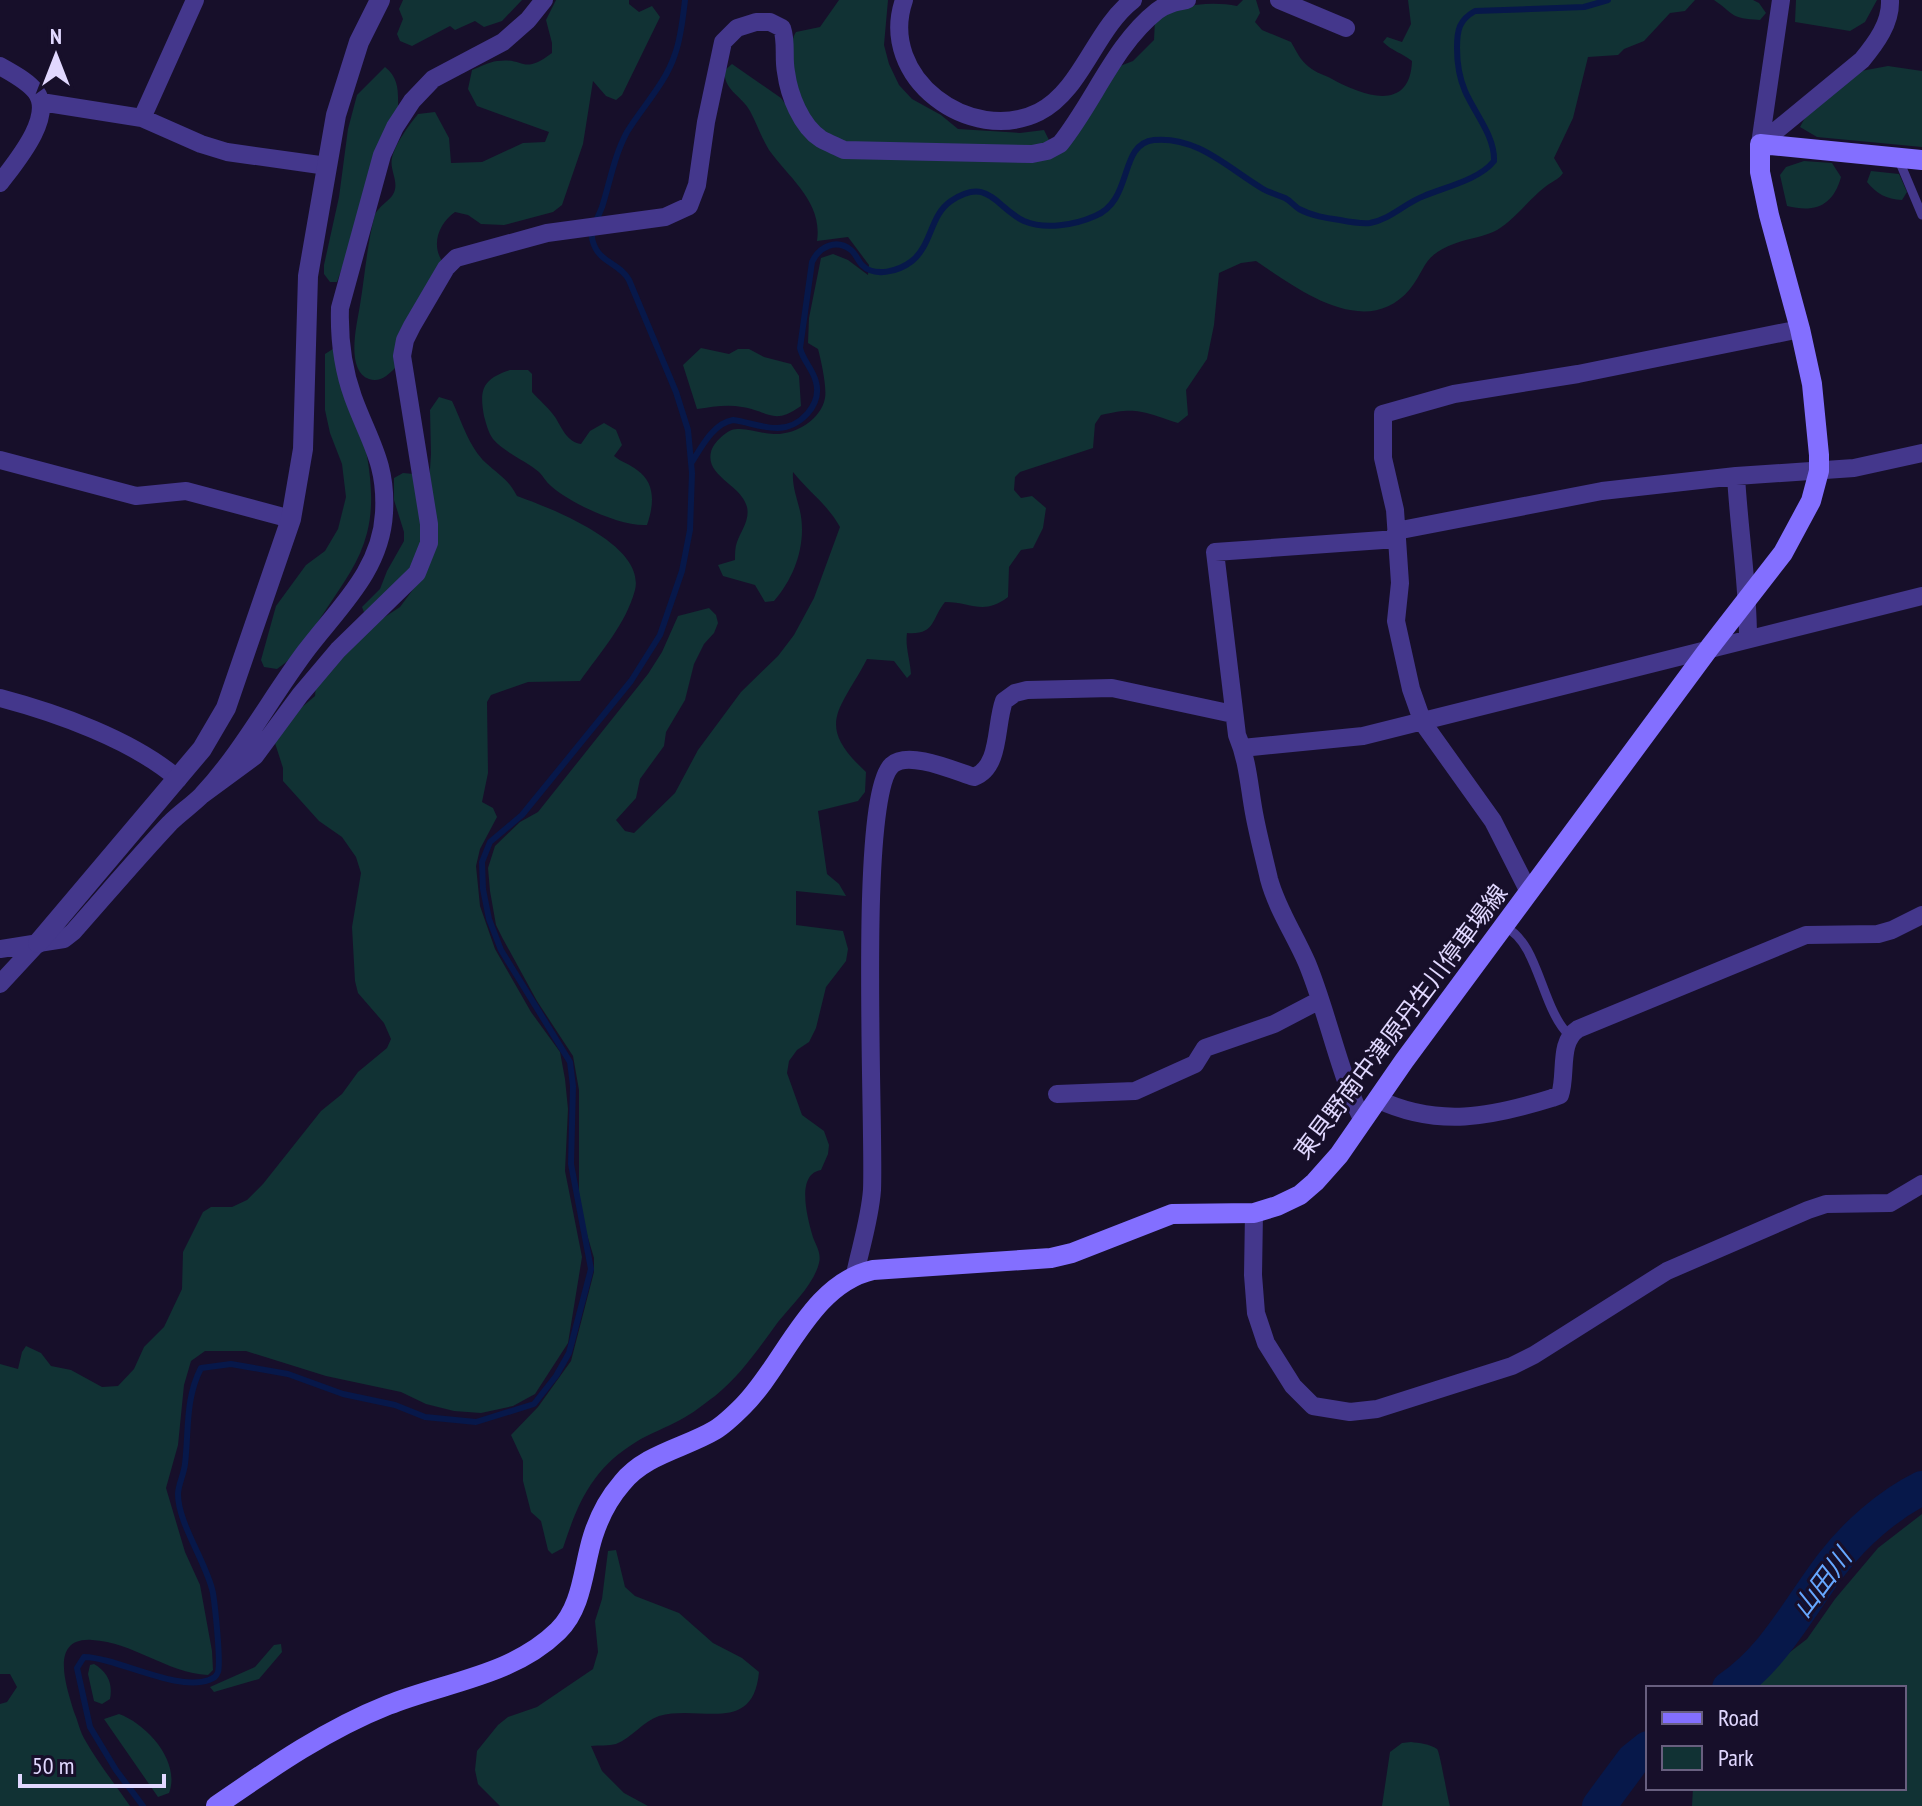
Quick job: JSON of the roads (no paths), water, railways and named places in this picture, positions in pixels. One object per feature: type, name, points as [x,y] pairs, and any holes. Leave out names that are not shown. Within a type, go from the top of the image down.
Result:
[{"type":"main road","points":[[1760,144],[1922,160]]},
{"type":"main road","name":"東貝野南中津原丹生川停車場線","points":[[216,1806],[288,1756],[343,1726],[388,1705],[515,1662],[560,1629],[572,1610],[602,1512],[623,1482],[659,1455],[717,1429],[740,1410],[755,1394],[822,1299],[855,1274],[873,1270],[1051,1258],[1072,1253],[1172,1214],[1254,1213],[1277,1206],[1307,1188],[1339,1155],[1362,1119],[1796,532],[1811,501],[1819,471],[1812,384],[1769,215],[1760,172],[1760,144]]},
{"type":"street","points":[[142,118],[195,0]]},
{"type":"street","points":[[0,984],[202,749],[226,708],[245,660],[291,519],[303,449],[308,276],[327,166],[347,77],[359,42],[380,0]]},
{"type":"street","points":[[202,795],[325,624],[363,580],[378,548],[384,513],[382,466],[353,397],[339,331],[344,288],[382,155],[412,101],[433,79],[503,42],[522,26],[544,0]]},
{"type":"street","points":[[904,0],[899,20],[901,41],[914,78],[949,106],[986,119],[1007,120],[1040,112],[1066,89],[1108,26],[1133,0]]},
{"type":"street","points":[[0,949],[64,939],[73,932],[171,823],[202,795],[255,756],[338,650],[417,573],[429,543],[429,524],[402,356],[405,340],[446,268],[456,258],[471,252],[547,233],[665,217],[689,206],[694,198],[723,42],[737,28],[756,22],[770,22],[782,28],[785,71],[792,98],[803,119],[819,138],[844,150],[1032,154],[1060,144],[1112,65],[1138,30],[1158,10],[1187,0]]},
{"type":"street","points":[[1279,0],[1346,28]]},
{"type":"street","points":[[1760,144],[1781,0]]},
{"type":"street","points":[[1760,144],[1862,60],[1886,22],[1890,0]]},
{"type":"street","points":[[0,66],[36,91],[41,102],[32,139],[24,155],[0,183]]},
{"type":"street","points":[[41,102],[142,118],[227,152],[327,166]]},
{"type":"street","points":[[1529,892],[1493,821],[1423,723],[1411,689],[1396,621],[1400,597],[1395,510],[1383,458],[1383,414],[1454,394],[1578,374],[1800,329]]},
{"type":"street","points":[[1362,1119],[1348,1090],[1306,962],[1275,898],[1233,714],[1215,552],[1396,535],[1572,496],[1736,476],[1854,468],[1922,453]]},
{"type":"street","points":[[0,460],[136,496],[186,491],[291,519]]},
{"type":"street","points":[[1736,476],[1748,598],[1748,638]]},
{"type":"street","points":[[1242,748],[1258,744],[1334,740],[1423,723],[1710,647],[1922,596]]},
{"type":"street","points":[[855,1274],[872,1190],[872,895],[879,800],[886,772],[898,761],[918,760],[974,777],[982,774],[991,760],[1004,701],[1015,693],[1027,690],[1112,688],[1233,714]]},
{"type":"street","points":[[0,698],[112,738],[158,762],[178,779]]},
{"type":"street","points":[[1377,1099],[1405,1110],[1481,1117],[1552,1098],[1560,1095],[1563,1086],[1569,1035],[1806,935],[1878,934],[1922,915]]},
{"type":"street","points":[[1057,1094],[1135,1091],[1195,1064],[1205,1048],[1274,1024],[1320,1000]]},
{"type":"street","points":[[1254,1213],[1254,1298],[1266,1343],[1293,1386],[1313,1406],[1363,1412],[1512,1366],[1667,1271],[1808,1210],[1826,1204],[1890,1203],[1922,1184]]},
{"type":"lane","points":[[1898,158],[1922,215]]},
{"type":"lane","points":[[1504,926],[1519,937],[1559,1022],[1569,1035]]},
{"type":"waterway","points":[[143,1806],[90,1727],[77,1668],[84,1657],[180,1682],[209,1680],[218,1672],[213,1593],[187,1531],[178,1494],[185,1464],[190,1403],[201,1368],[231,1364],[288,1374],[343,1394],[395,1405],[425,1417],[476,1422],[534,1404],[569,1353],[591,1269],[571,1164],[573,1086],[570,1062],[501,950],[489,919],[482,862],[490,842],[522,815],[631,681],[660,635],[682,571],[690,530],[692,473],[688,430],[676,392],[629,280],[600,254],[592,238],[623,141],[671,65],[679,41],[685,0]]},
{"type":"waterway","points":[[692,462],[709,436],[726,422],[733,420],[766,427],[786,427],[801,420],[812,407],[816,399],[816,382],[800,348],[812,262],[828,246],[845,246],[862,265],[873,271],[887,272],[901,268],[924,247],[944,207],[964,194],[974,192],[991,196],[1014,215],[1032,224],[1060,225],[1087,219],[1107,208],[1116,198],[1135,151],[1154,140],[1170,140],[1199,148],[1263,189],[1309,213],[1355,223],[1378,221],[1417,199],[1471,178],[1494,161],[1488,134],[1461,80],[1458,36],[1465,18],[1475,11],[1584,7],[1608,0]]},
{"type":"waterway","name":"山田川","points":[[1732,1686],[1760,1662],[1851,1542],[1873,1521],[1922,1488]]},
{"type":"waterway","name":"山田川","points":[[1599,1806],[1633,1760],[1646,1750]]}]
